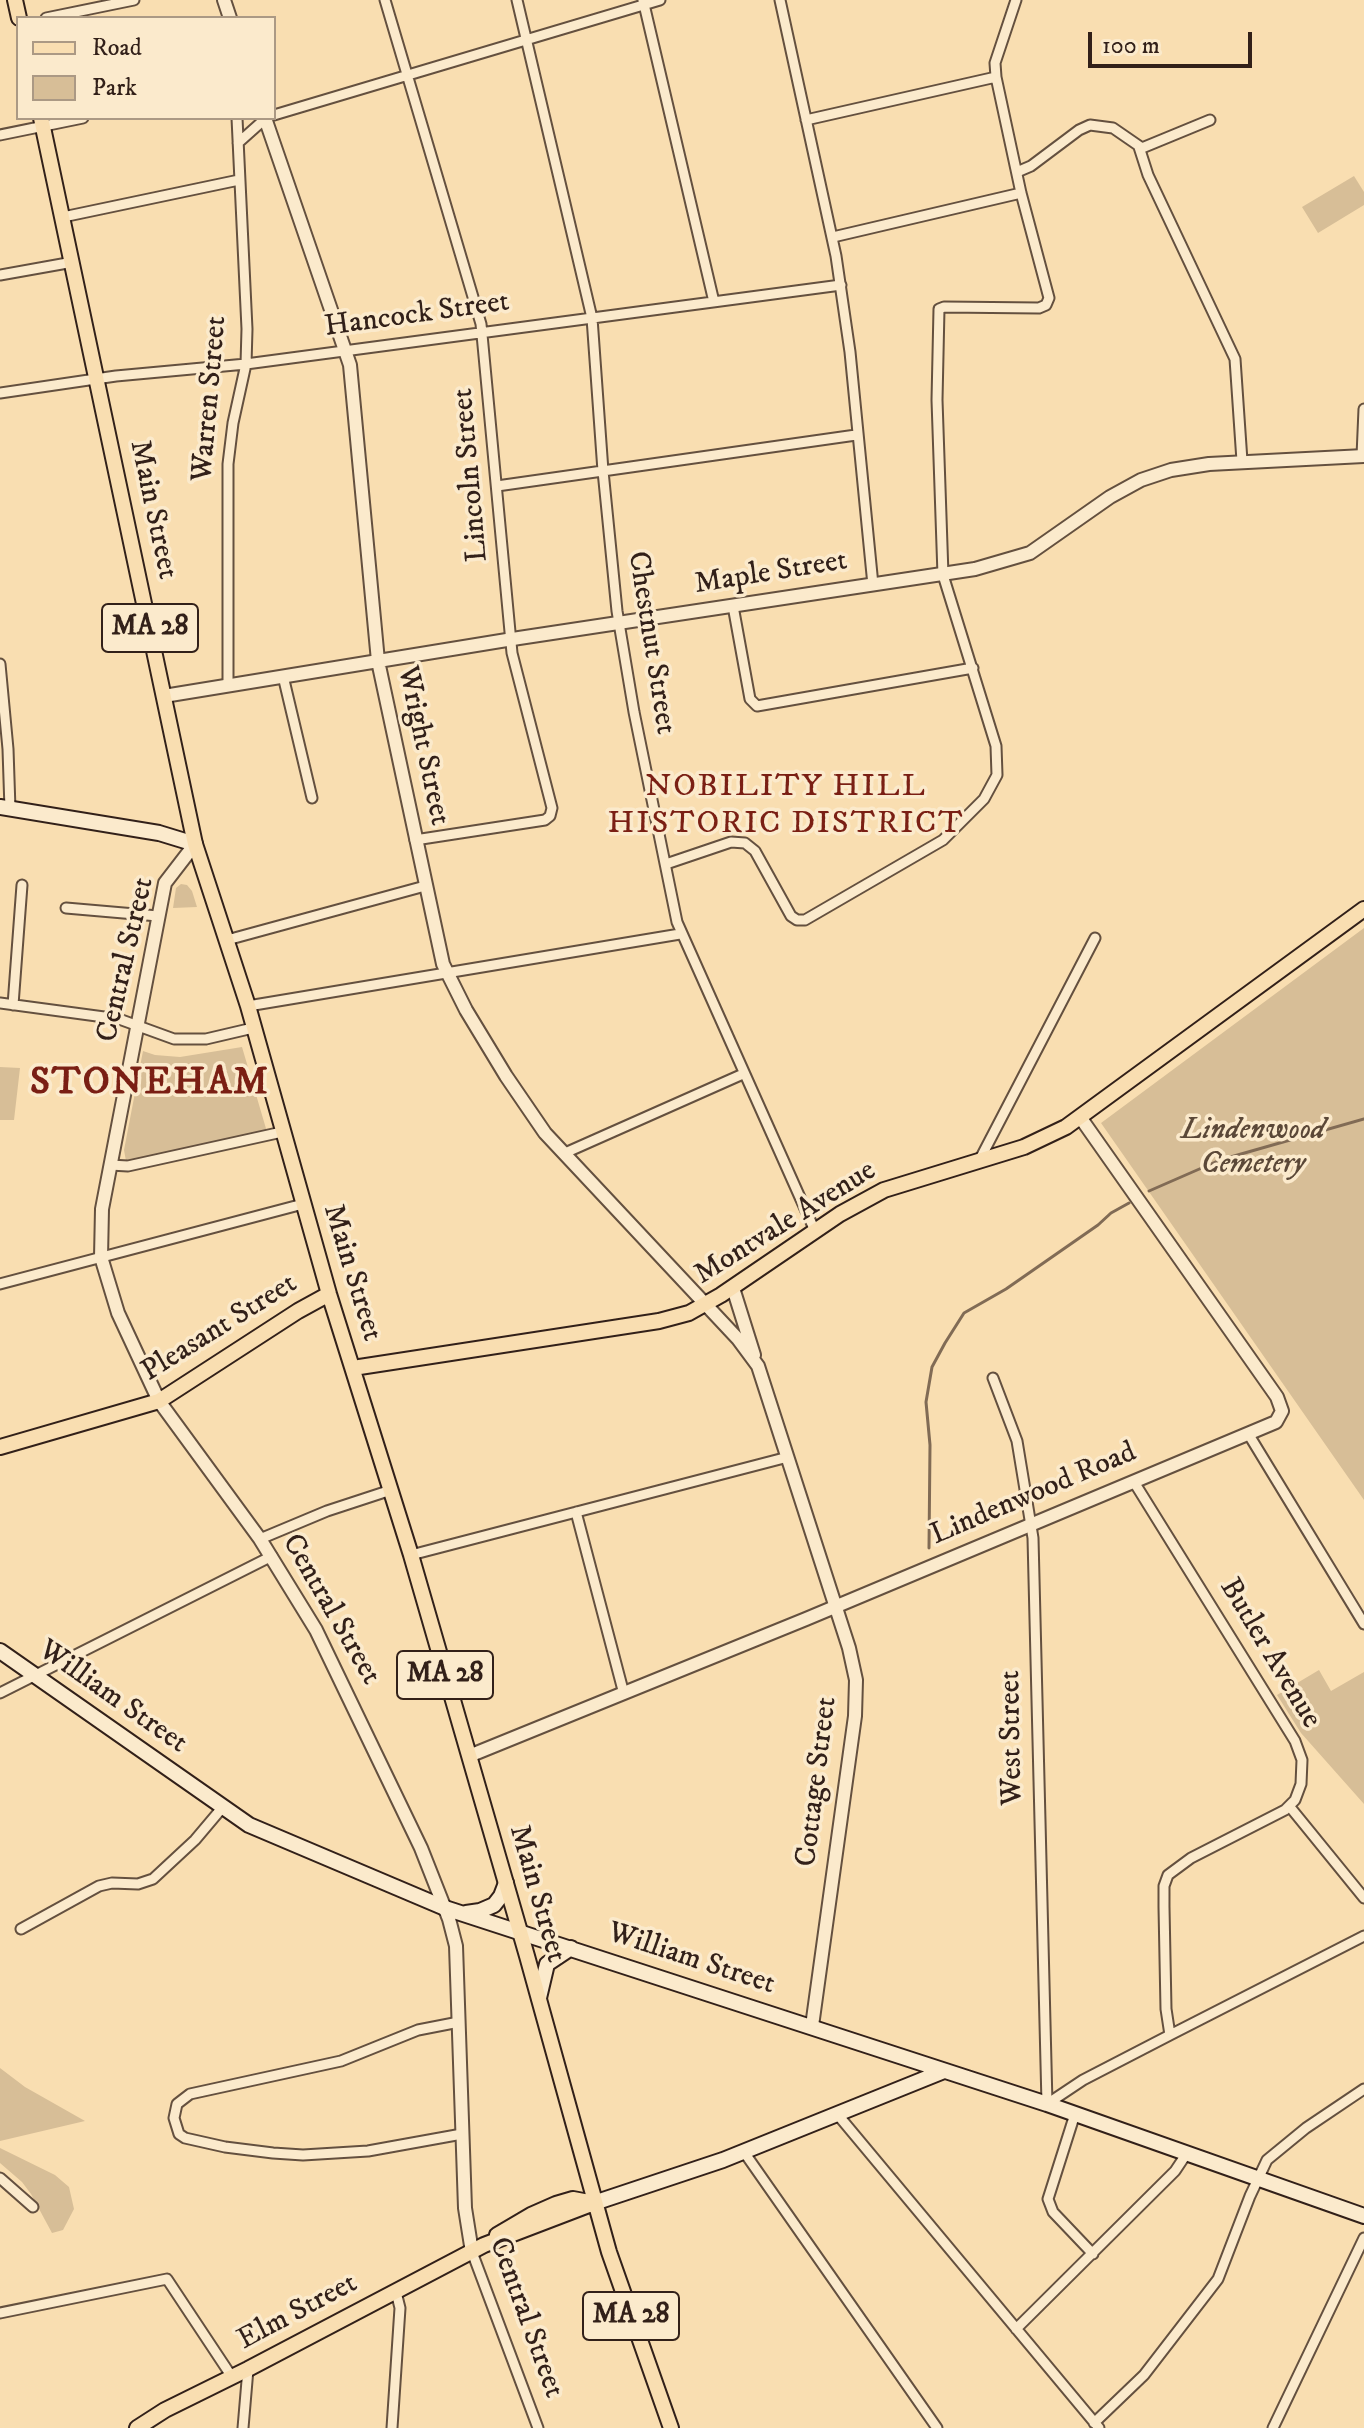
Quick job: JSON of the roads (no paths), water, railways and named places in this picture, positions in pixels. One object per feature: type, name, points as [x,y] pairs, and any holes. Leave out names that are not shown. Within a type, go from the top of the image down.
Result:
[{"type":"main road","name":"Main Street","points":[[42,122],[195,844],[248,1006],[329,1294],[411,1555],[539,1998],[594,2203],[671,2428]]},
{"type":"main road","points":[[5,808],[159,833],[195,844]]},
{"type":"main road","name":"Montvale Avenue","points":[[353,1368],[659,1321],[689,1313],[733,1288],[851,1208],[892,1187],[1043,1140],[1080,1117],[1364,909]]},
{"type":"main road","name":"Pleasant Street","points":[[0,1447],[159,1401],[329,1294]]},
{"type":"main road","name":"William Street","points":[[0,1651],[222,1808],[263,1832],[445,1908],[1047,2104],[1364,2216]]},
{"type":"main road","points":[[461,1913],[474,1913],[494,1905],[506,1883]]},
{"type":"main road","points":[[539,1998],[546,1966],[551,1959],[571,1948]]},
{"type":"main road","name":"Elm Street","points":[[137,2428],[165,2410],[478,2249],[594,2203],[689,2173],[945,2071]]},
{"type":"street","points":[[56,16],[134,0]]},
{"type":"street","name":"Lincoln Street","points":[[385,0],[483,332],[510,640],[552,806],[551,814],[543,820],[415,840]]},
{"type":"street","name":"Chestnut Street","points":[[517,0],[592,318],[603,471],[619,624],[680,934],[815,1231]]},
{"type":"street","points":[[276,114],[643,2],[660,0]]},
{"type":"street","points":[[780,0],[841,285],[873,585]]},
{"type":"street","points":[[666,864],[731,842],[745,843],[755,851],[791,916],[803,921],[930,848],[973,811],[990,790],[997,775],[996,746],[943,575],[937,400],[938,312],[941,308],[1027,309],[1047,303],[1049,291],[1021,193],[996,77],[995,63],[1016,0]]},
{"type":"street","points":[[643,2],[714,302]]},
{"type":"street","points":[[806,120],[996,77]]},
{"type":"street","points":[[0,135],[42,122],[62,120]]},
{"type":"street","name":"Warren Street","points":[[228,684],[228,464],[246,364],[247,329],[237,120]]},
{"type":"street","points":[[238,143],[263,120]]},
{"type":"street","name":"Wright Street","points":[[266,120],[350,365],[378,661],[446,973],[506,1076],[545,1133],[705,1305]]},
{"type":"street","points":[[1139,147],[1146,147],[1210,120]]},
{"type":"street","points":[[1017,172],[1031,166],[1090,125],[1113,128],[1139,147],[1148,175],[1235,359],[1242,461]]},
{"type":"street","points":[[63,217],[239,180]]},
{"type":"street","points":[[833,237],[1021,193]]},
{"type":"street","points":[[0,275],[73,262]]},
{"type":"street","name":"Hancock Street","points":[[0,393],[98,378],[246,364],[841,285]]},
{"type":"street","points":[[1363,456],[1364,409]]},
{"type":"street","points":[[497,486],[856,435]]},
{"type":"street","name":"Maple Street","points":[[164,696],[998,564],[1030,553],[1101,502],[1141,480],[1183,468],[1242,461],[1363,456]]},
{"type":"street","points":[[733,606],[750,699],[757,706],[973,668]]},
{"type":"street","points":[[0,664],[8,749],[5,808]]},
{"type":"street","points":[[283,676],[312,798]]},
{"type":"street","name":"Central Street","points":[[195,844],[167,880],[158,916],[110,1165],[101,1220],[101,1257],[118,1313],[159,1401],[272,1556],[306,1611],[423,1851],[445,1908],[456,1946],[466,2220],[538,2428]]},
{"type":"street","points":[[13,1005],[22,885]]},
{"type":"street","points":[[227,940],[425,886]]},
{"type":"street","points":[[66,908],[158,916]]},
{"type":"street","points":[[248,1006],[680,934]]},
{"type":"street","points":[[979,1161],[1095,938]]},
{"type":"street","points":[[0,1003],[119,1019],[164,1037],[185,1040],[215,1038],[253,1028]]},
{"type":"street","points":[[565,1153],[743,1074]]},
{"type":"street","name":"Lindenwood Road","points":[[469,1756],[1249,1435],[1279,1419],[1282,1409],[1277,1397],[1080,1117]]},
{"type":"street","points":[[110,1165],[128,1166],[282,1132]]},
{"type":"street","points":[[0,1284],[303,1204]]},
{"type":"street","name":"Cottage Street","points":[[733,1288],[854,1667],[856,1698],[812,2026]]},
{"type":"street","name":"Cottage Street","points":[[705,1305],[738,1339],[758,1366]]},
{"type":"street","name":"West Street","points":[[993,1378],[1017,1441],[1032,1524],[1047,2104]]},
{"type":"street","points":[[1249,1435],[1364,1624]]},
{"type":"street","points":[[411,1555],[788,1457]]},
{"type":"street","name":"Butler Avenue","points":[[1134,1482],[1295,1741],[1301,1755],[1303,1775],[1298,1795],[1290,1807]]},
{"type":"street","points":[[260,1539],[327,1511],[391,1490]]},
{"type":"street","points":[[576,1512],[624,1694]]},
{"type":"street","points":[[0,1693],[272,1556]]},
{"type":"street","points":[[1170,2035],[1166,2009],[1164,1886],[1168,1875],[1191,1858],[1290,1807],[1364,1898]]},
{"type":"street","points":[[21,1929],[99,1886],[116,1882],[138,1884],[153,1879],[195,1840],[222,1808]]},
{"type":"street","points":[[1047,2104],[1083,2080],[1364,1936]]},
{"type":"street","points":[[459,2022],[418,2030],[341,2061],[194,2093],[179,2102],[173,2114],[179,2134],[185,2138],[273,2153],[357,2152],[462,2134]]},
{"type":"street","points":[[838,2115],[1096,2425],[1144,2375],[1211,2289],[1226,2262],[1264,2163],[1277,2150],[1364,2089]]},
{"type":"street","points":[[1075,2114],[1050,2188],[1049,2202],[1053,2212],[1093,2254]]},
{"type":"street","points":[[744,2152],[937,2428]]},
{"type":"street","points":[[1016,2329],[1177,2169],[1187,2153]]},
{"type":"street","points":[[0,2178],[33,2207]]},
{"type":"street","points":[[1273,2428],[1364,2238]]},
{"type":"street","points":[[0,2313],[167,2279],[232,2377]]},
{"type":"street","points":[[392,2428],[400,2308],[396,2292]]},
{"type":"street","points":[[243,2428],[248,2369]]},
{"type":"waterway","points":[[1149,1191],[1220,1160],[1364,1119]]},
{"type":"waterway","points":[[929,1548],[930,1445],[926,1402],[932,1367],[945,1343],[964,1313],[1006,1289],[1129,1203]]},
{"type":"district","name":"NOBILITY HILL HISTORIC DISTRICT","points":[[786,806]]},
{"type":"district","name":"STONEHAM","points":[[150,1085]]},
{"type":"park label","name":"Lindenwood Cemetery","points":[[1253,1149]]}]
